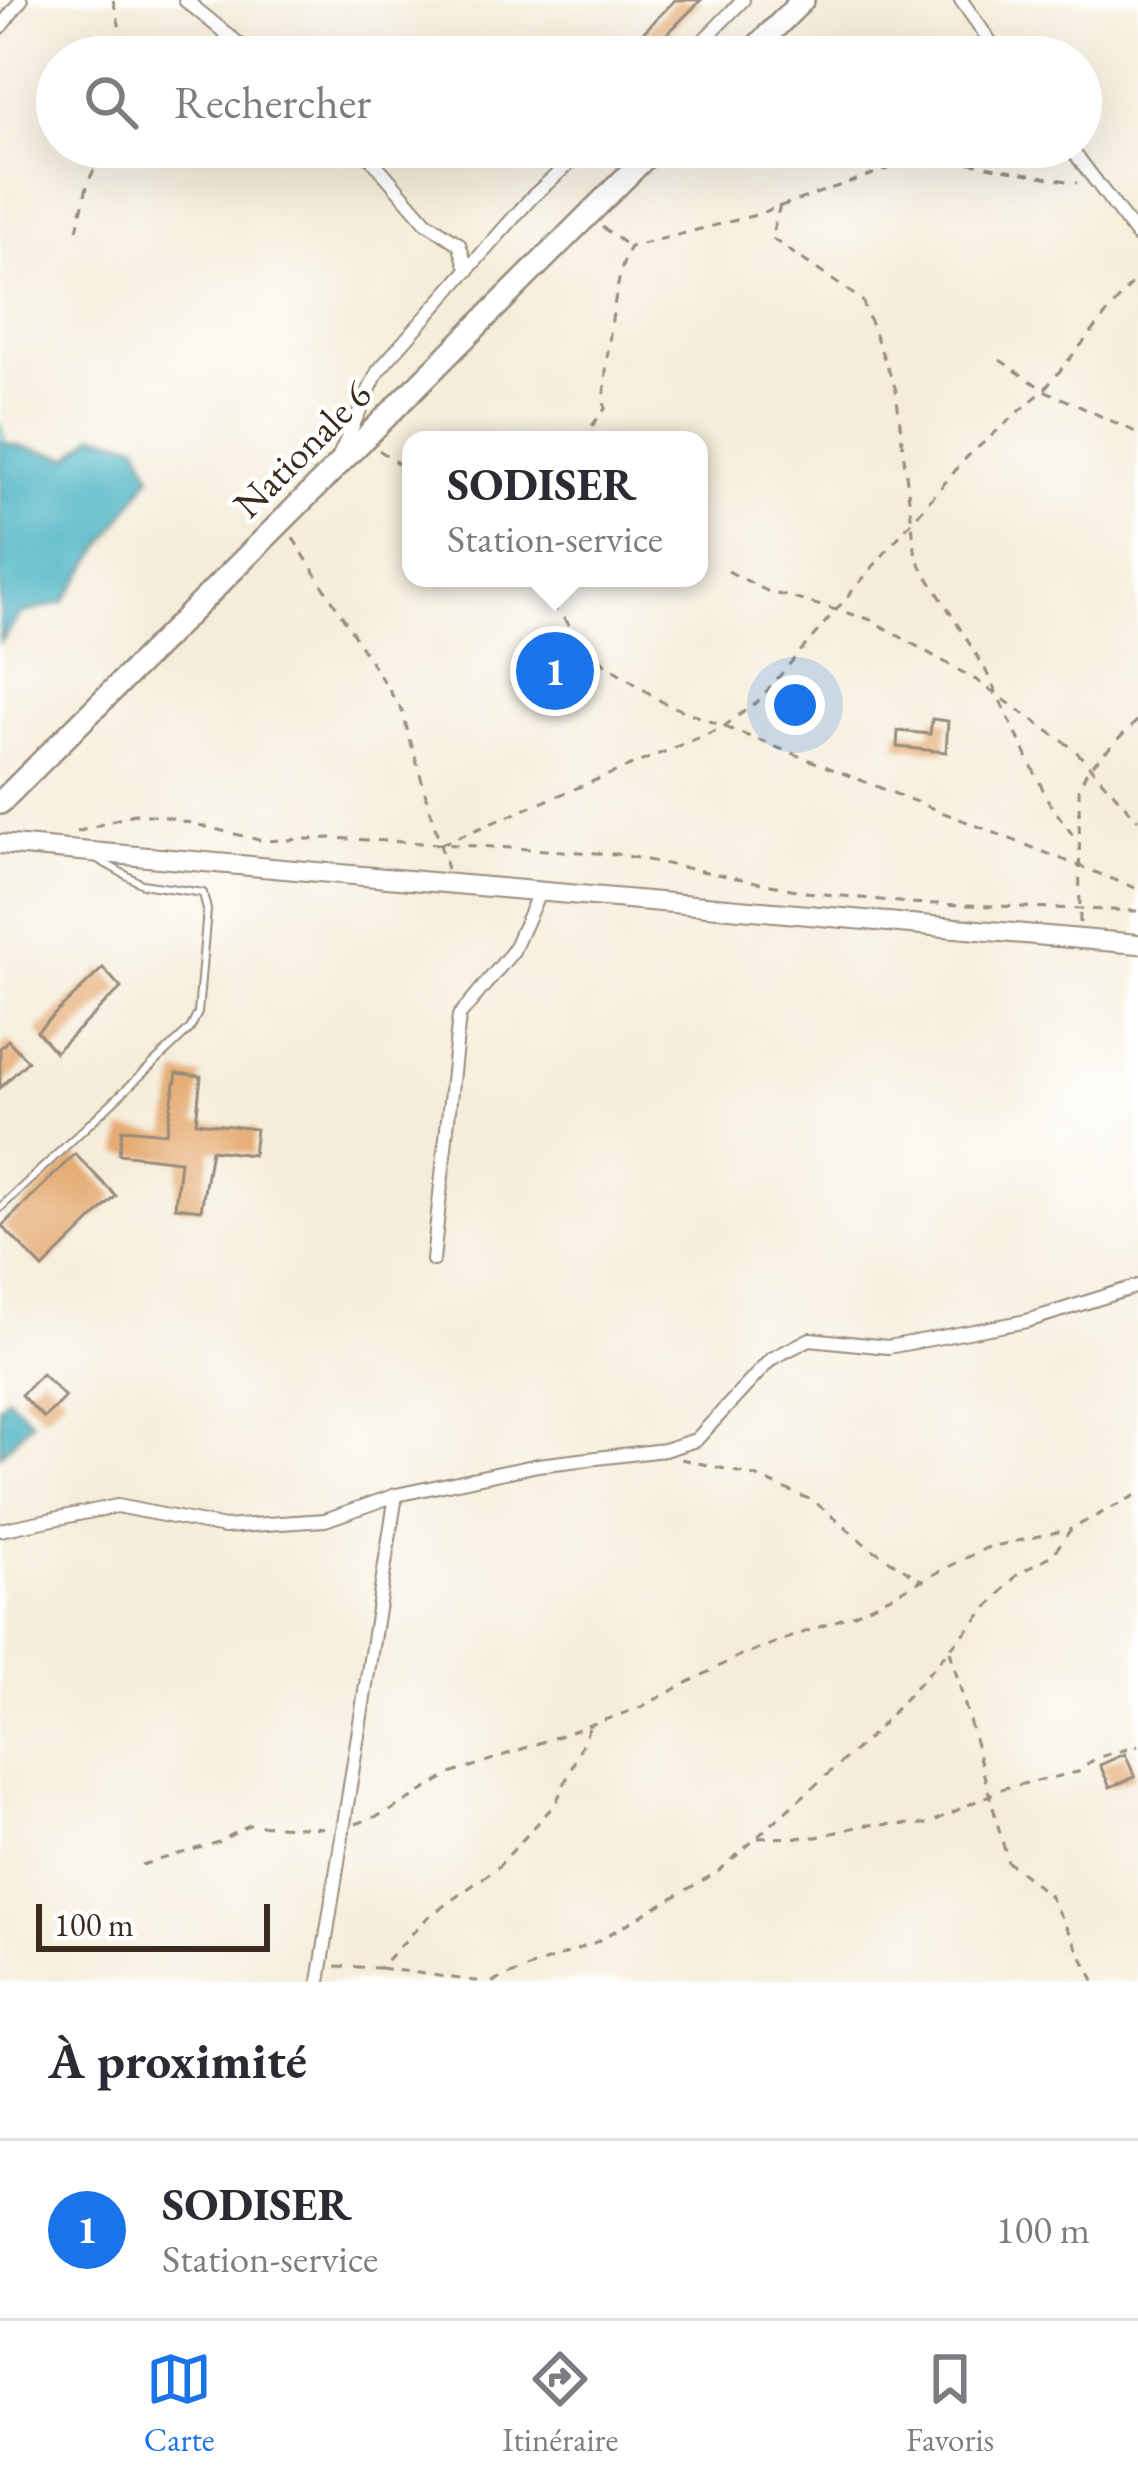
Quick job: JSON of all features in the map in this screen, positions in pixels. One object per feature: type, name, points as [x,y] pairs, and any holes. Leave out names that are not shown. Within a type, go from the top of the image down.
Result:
[{"type":"main road","points":[[767,36],[803,0]]},
{"type":"main road","name":"Nationale 6","points":[[0,803],[635,168]]},
{"type":"main road","points":[[0,844],[1138,944]]},
{"type":"street","points":[[0,28],[21,0]]},
{"type":"street","points":[[185,0],[229,36]]},
{"type":"street","points":[[708,36],[743,0]]},
{"type":"street","points":[[961,0],[986,36]]},
{"type":"street","points":[[379,168],[426,222],[459,244],[468,272]]},
{"type":"street","points":[[332,470],[378,371],[532,196],[563,168]]},
{"type":"street","points":[[1086,168],[1138,237]]},
{"type":"street","points":[[434,1260],[460,1016],[513,951],[539,893]]},
{"type":"street","points":[[0,1530],[117,1506],[224,1527],[325,1520],[396,1495],[538,1466],[664,1450],[696,1440],[771,1359],[810,1339],[888,1347],[1027,1322],[1138,1286]]},
{"type":"street","points":[[319,1982],[396,1495]]},
{"type":"lane","points":[[0,1208],[190,1029],[198,1013],[207,910],[203,893],[142,884],[88,854]]},
{"type":"path","points":[[113,0],[122,36]]},
{"type":"path","points":[[77,230],[95,168]]},
{"type":"path","points":[[588,431],[605,409],[601,378],[619,301],[622,258],[630,247],[890,168]]},
{"type":"path","points":[[995,168],[1102,189]]},
{"type":"path","points":[[780,205],[771,238],[862,300],[896,390],[916,558],[998,694],[1048,802],[1077,841]]},
{"type":"path","points":[[586,217],[630,247]]},
{"type":"path","points":[[440,844],[722,728],[758,701],[986,437],[1044,390],[1138,276]]},
{"type":"path","points":[[1000,360],[1044,390],[1138,433]]},
{"type":"path","points":[[363,438],[402,466]]},
{"type":"path","points":[[281,522],[402,711],[452,884]]},
{"type":"path","points":[[728,571],[766,591],[869,619],[998,694],[1092,765],[1138,820]]},
{"type":"path","points":[[535,587],[605,664],[664,703],[1138,890]]},
{"type":"path","points":[[1081,939],[1079,787],[1092,765],[1138,720]]},
{"type":"path","points":[[75,833],[134,814],[162,815],[263,841],[331,838],[617,854],[739,881],[908,903],[1138,910]]},
{"type":"path","points":[[664,1450],[675,1458],[755,1475],[814,1501],[835,1523],[926,1583]]},
{"type":"path","points":[[142,1865],[219,1842],[249,1825],[343,1828],[388,1812],[451,1774],[640,1707],[739,1655],[926,1583],[986,1548],[1071,1529],[1138,1494]]},
{"type":"path","points":[[492,1982],[594,1943],[719,1870],[874,1733],[1000,1592],[1053,1554],[1071,1529]]},
{"type":"path","points":[[950,1649],[1008,1862],[1048,1895],[1095,1982]]},
{"type":"path","points":[[379,1968],[428,1917],[497,1868],[556,1803],[590,1726]]},
{"type":"path","points":[[756,1838],[817,1837],[864,1825],[928,1824],[991,1794],[1078,1772],[1096,1758],[1138,1746]]},
{"type":"path","points":[[321,1965],[483,1982]]},
{"type":"water","points":[[95,434],[138,444],[151,475],[64,602],[21,614],[0,642],[0,442],[70,457]]},
{"type":"water","points":[[7,1397],[32,1421],[0,1455],[0,1405]]},
{"type":"building","points":[[675,0],[701,0],[665,36],[640,36]]},
{"type":"building","points":[[932,719],[948,721],[946,752],[897,747],[898,731],[930,734]]},
{"type":"building","points":[[103,968],[121,988],[55,1052],[37,1031]]},
{"type":"building","points":[[8,1040],[28,1061],[0,1088],[0,1048]]},
{"type":"building","points":[[177,1073],[201,1076],[196,1122],[256,1129],[253,1155],[211,1150],[201,1210],[175,1207],[180,1161],[119,1154],[122,1129],[166,1133]]},
{"type":"building","points":[[75,1154],[116,1196],[43,1268],[2,1226]]},
{"type":"building","points":[[42,1374],[65,1397],[44,1418],[21,1395]]},
{"type":"building","points":[[1125,1754],[1135,1777],[1110,1787],[1100,1765]]},
{"type":"waterway","points":[[0,425],[4,442]]},
{"type":"place","name":"SODISER","points":[[555,671]]}]
